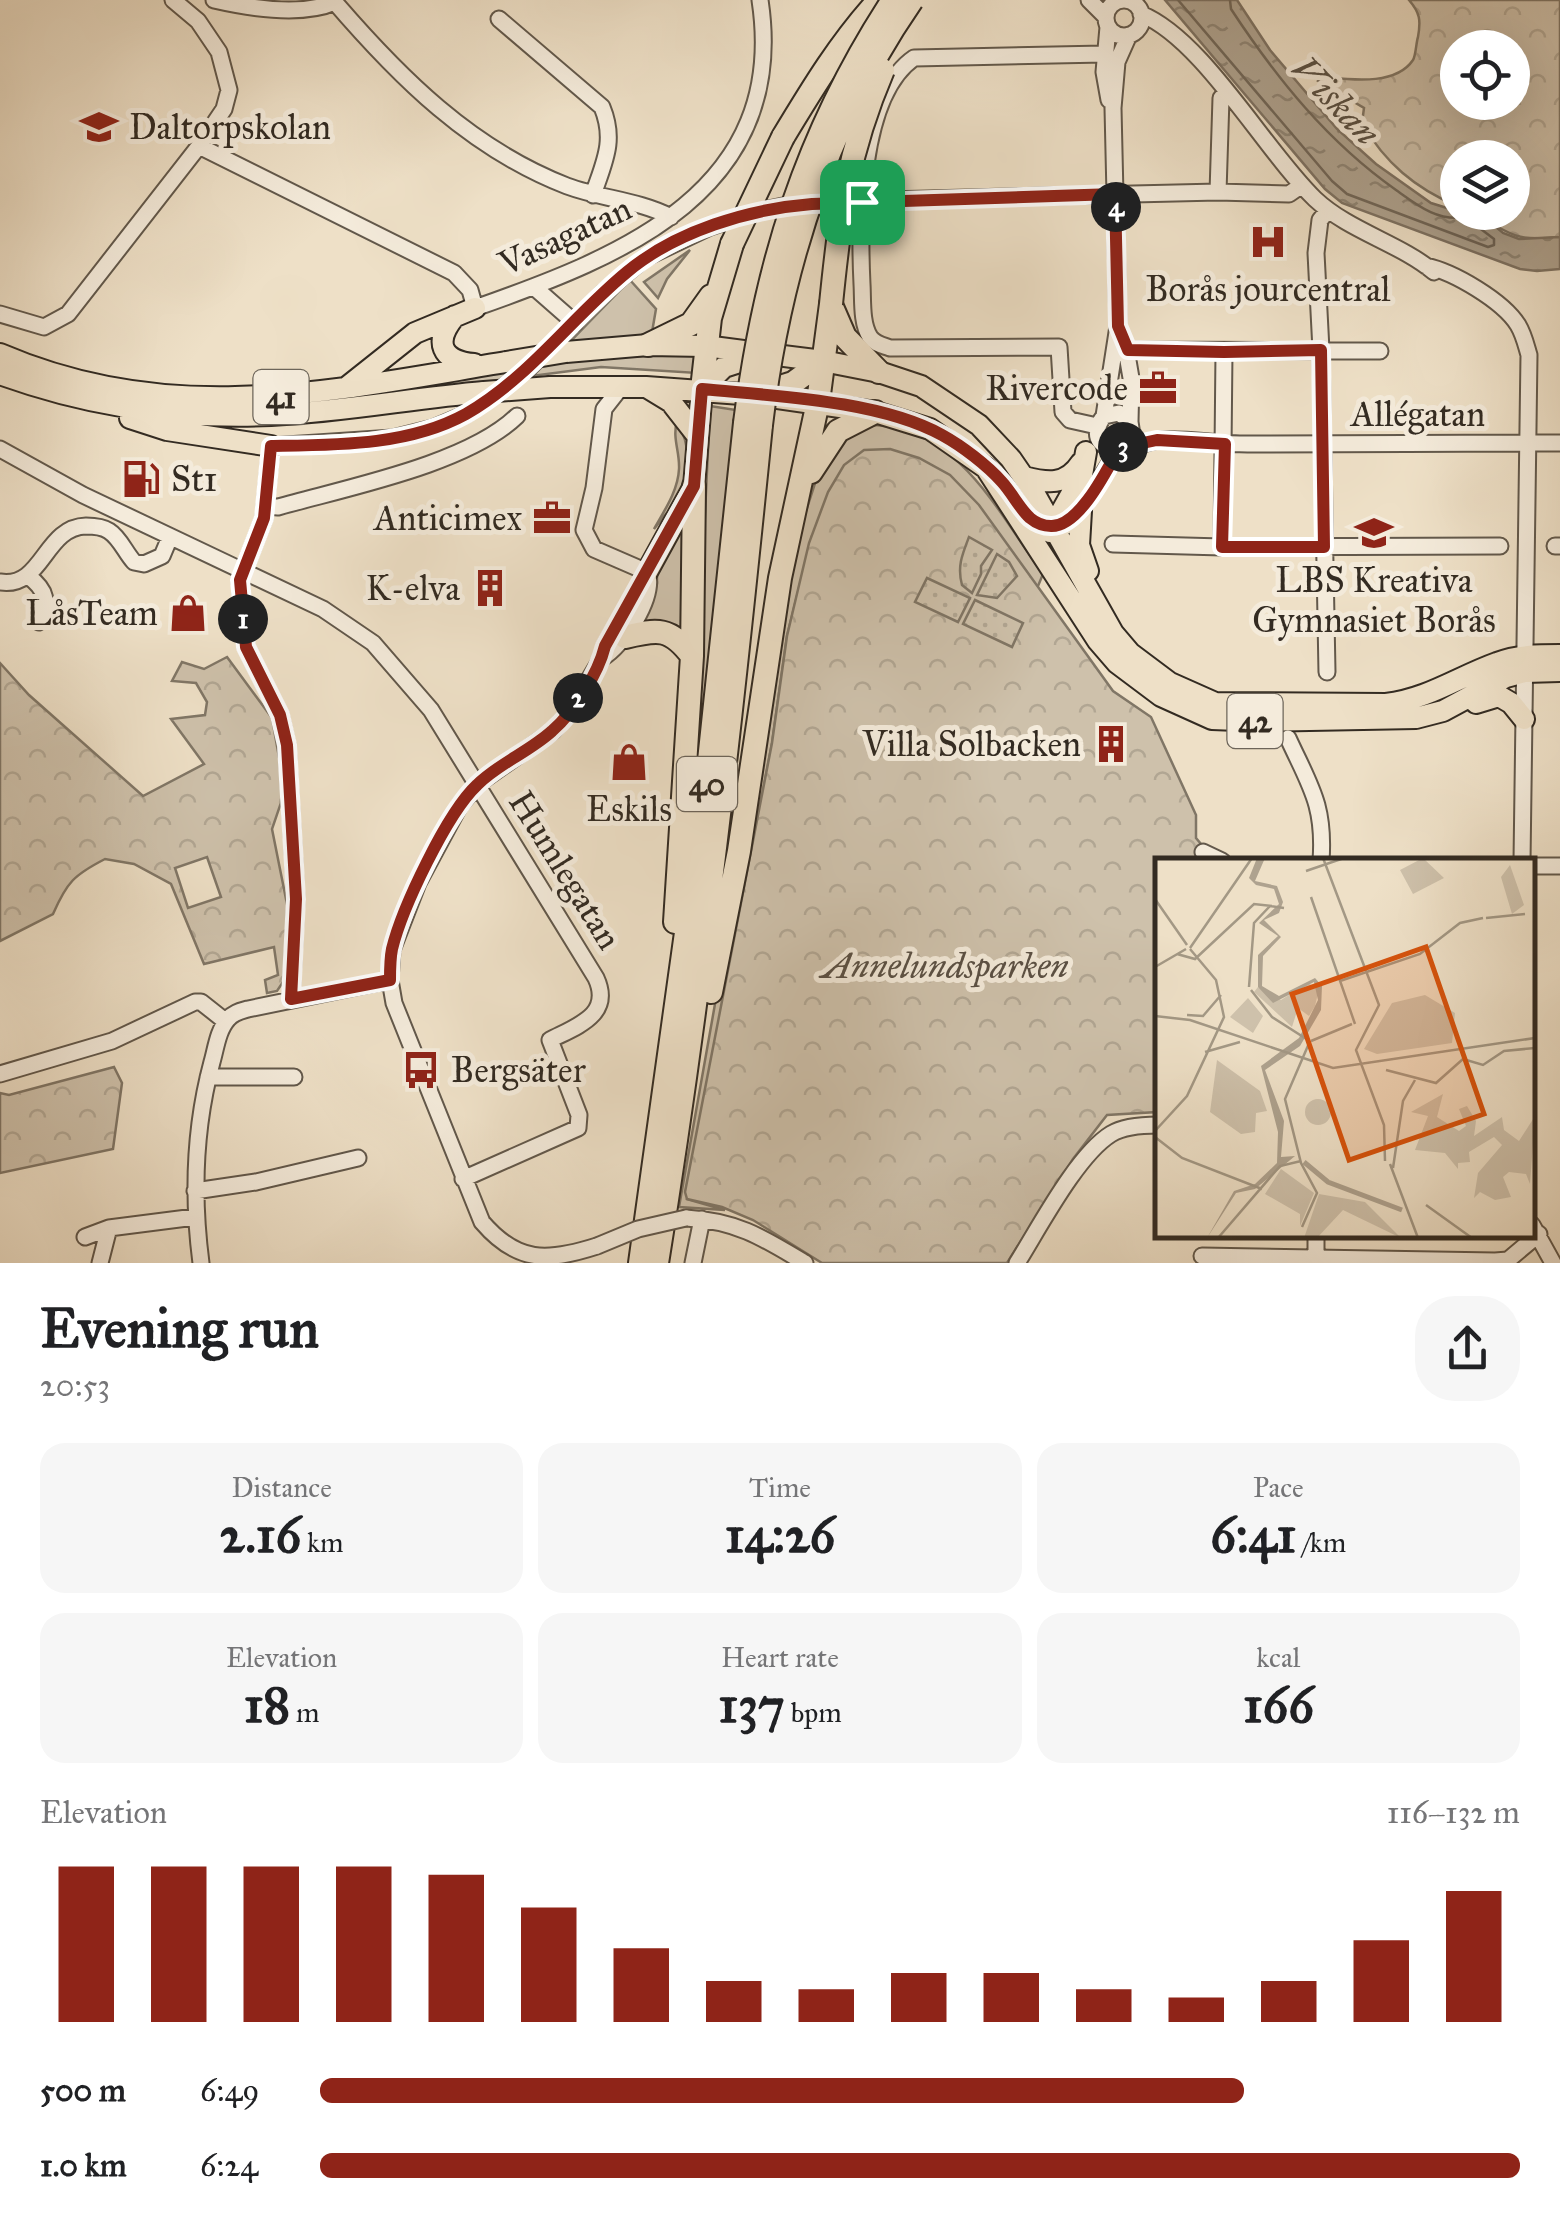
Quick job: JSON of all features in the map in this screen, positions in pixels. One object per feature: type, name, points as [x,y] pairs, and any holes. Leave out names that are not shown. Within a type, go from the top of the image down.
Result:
[{"type":"highway","points":[[702,389],[705,346],[732,244],[782,136],[836,54],[878,0]]},
{"type":"highway","name":"40","points":[[657,1263],[706,788],[753,424],[758,333],[784,226],[828,114],[893,0]]},
{"type":"highway","name":"40","points":[[753,424],[805,214],[858,89],[912,0]]},
{"type":"highway","points":[[668,1138],[702,1036],[736,870],[771,630],[818,402],[842,195],[856,138],[887,62],[920,0]]},
{"type":"highway","points":[[648,346],[691,324],[721,280]]},
{"type":"highway","points":[[830,304],[846,337],[879,372]]},
{"type":"highway","points":[[754,395],[793,383],[823,361]]},
{"type":"highway","points":[[802,488],[838,431],[875,412]]},
{"type":"highway","points":[[668,1138],[692,656],[694,486]]},
{"type":"highway","points":[[625,636],[662,631],[678,638],[692,656]]},
{"type":"highway","name":"40","points":[[640,1263],[668,1138]]},
{"type":"main road","points":[[465,312],[443,336],[447,355],[460,363],[496,364]]},
{"type":"main road","points":[[346,388],[414,333],[465,312]]},
{"type":"main road","name":"41","points":[[0,354],[76,381],[148,395],[231,400],[346,388],[566,352],[648,346],[705,346],[823,361]]},
{"type":"main road","points":[[647,572],[694,486],[702,389],[724,367],[766,353]]},
{"type":"main road","name":"42","points":[[823,361],[879,372],[921,386],[960,409],[997,443],[1024,477],[1113,633],[1145,666],[1170,683],[1215,703],[1386,704],[1412,701],[1501,661],[1560,672]]},
{"type":"main road","name":"41","points":[[0,374],[92,402],[147,412],[233,416],[550,387],[702,389],[818,402]]},
{"type":"main road","points":[[646,387],[670,402],[696,434]]},
{"type":"main road","points":[[92,402],[167,430],[271,446]]},
{"type":"main road","name":"42","points":[[818,402],[875,412],[930,429],[986,468],[1098,641],[1118,663],[1161,696],[1212,719],[1416,718],[1450,708],[1525,664],[1560,655]]},
{"type":"main road","points":[[1024,477],[1052,483],[1064,480],[1075,472],[1086,452]]},
{"type":"main road","points":[[1046,559],[1052,526],[1082,475],[1086,452]]},
{"type":"main road","points":[[986,468],[1040,525],[1063,525],[1080,510]]},
{"type":"main road","points":[[1080,510],[1079,545],[1102,616]]},
{"type":"main road","points":[[1450,708],[1464,708],[1499,696],[1524,718]]},
{"type":"street","points":[[0,314],[44,326],[60,321],[200,146],[224,109],[229,90],[226,71],[211,36],[172,0]]},
{"type":"street","points":[[214,0],[279,8],[320,8],[334,1],[398,72],[454,121],[522,166],[594,195],[650,206],[671,217]]},
{"type":"street","name":"Vasagatan","points":[[465,312],[534,287],[642,238],[705,188],[723,168],[743,131],[758,86],[764,52],[760,0]]},
{"type":"street","points":[[1090,0],[1117,34],[1181,42]]},
{"type":"street","points":[[1114,108],[1097,54],[1109,8],[1120,0],[1141,8],[1181,42],[1302,185],[1328,210],[1472,294],[1484,296],[1512,316],[1527,348],[1522,858]]},
{"type":"street","points":[[1086,452],[1099,424],[1118,326],[1114,108],[1117,62],[1131,34],[1140,26],[1141,8]]},
{"type":"street","points":[[499,19],[602,106],[610,127],[609,148],[594,195]]},
{"type":"street","points":[[1097,54],[914,58],[903,66],[874,124],[864,166],[864,316],[868,335],[876,344],[890,348],[1059,348],[1062,412],[1070,420],[1099,424],[1118,413],[1131,424]]},
{"type":"street","points":[[1218,192],[1221,98],[1226,92]]},
{"type":"street","points":[[200,146],[454,273],[470,290],[465,312]]},
{"type":"street","points":[[826,204],[855,180],[864,166]]},
{"type":"street","points":[[291,999],[296,899],[287,745],[280,715],[246,647],[240,580],[260,533],[271,446],[393,438],[466,414],[525,372],[628,270],[684,238],[759,212],[862,202],[1218,192],[1289,194],[1302,185]]},
{"type":"street","points":[[1327,672],[1316,253],[1320,220],[1328,210]]},
{"type":"street","points":[[534,287],[576,322]]},
{"type":"street","points":[[1080,510],[1132,435],[1128,350],[1118,326]]},
{"type":"street","points":[[1128,350],[1380,350]]},
{"type":"street","points":[[1222,547],[1224,352]]},
{"type":"street","points":[[602,658],[614,651],[625,636],[651,583],[647,572],[600,552],[585,537],[604,409],[622,386]]},
{"type":"street","points":[[266,506],[278,507],[430,462],[460,451],[507,426],[517,416]]},
{"type":"street","points":[[1099,424],[1103,445],[1122,447]]},
{"type":"street","name":"Allégatan","points":[[1131,424],[1157,440]]},
{"type":"street","name":"Allégatan","points":[[1122,447],[1157,440],[1225,444],[1560,444]]},
{"type":"street","points":[[0,449],[82,494],[324,609],[372,643],[414,688],[478,782]]},
{"type":"street","points":[[0,582],[12,584],[28,576],[56,539],[70,528],[100,527],[112,532],[134,562],[144,564],[162,556],[170,536]]},
{"type":"street","points":[[1113,544],[1500,546]]},
{"type":"street","points":[[647,572],[569,713],[552,731],[478,782],[454,815],[404,915],[392,950],[390,980],[394,1003],[482,1222],[516,1258],[561,1258],[638,1229],[694,1218],[742,1226],[805,1263]]},
{"type":"street","points":[[28,576],[44,592],[46,602],[39,622]]},
{"type":"street","points":[[1288,738],[1320,808],[1324,824],[1321,858]]},
{"type":"street","name":"Humlegatan","points":[[463,1179],[578,1128],[579,1115],[550,1040],[591,1019],[601,1000],[596,978],[478,782]]},
{"type":"street","points":[[1204,852],[1218,858]]},
{"type":"street","points":[[201,1263],[195,1217],[197,1138],[208,1077],[225,1021],[236,1012],[390,980]]},
{"type":"street","points":[[0,1074],[99,1046],[195,1002],[225,1021]]},
{"type":"street","points":[[208,1077],[294,1077]]},
{"type":"street","points":[[1018,1263],[1059,1197],[1108,1135],[1151,1125]]},
{"type":"street","points":[[196,1191],[256,1182],[358,1158]]},
{"type":"street","points":[[85,1237],[110,1228],[195,1217]]},
{"type":"street","points":[[693,1263],[694,1218]]},
{"type":"street","points":[[100,1263],[110,1228]]},
{"type":"street","points":[[1536,1230],[1553,1263]]},
{"type":"street","points":[[1202,1256],[1316,1261],[1496,1261],[1508,1260],[1529,1238]]},
{"type":"green space","points":[[1409,0],[1560,0],[1560,237],[1520,237],[1504,230],[1530,230],[1530,140],[1440,140],[1440,197],[1402,173],[1381,150],[1362,123],[1364,108],[1318,81],[1321,77],[1383,78],[1405,69],[1414,58],[1419,17]]},
{"type":"green space","points":[[690,250],[667,279],[658,298],[644,282]]},
{"type":"green space","points":[[630,280],[656,309],[651,338],[566,346]]},
{"type":"green space","points":[[699,354],[697,373],[601,367],[274,409],[144,402],[594,358]]},
{"type":"green space","points":[[710,406],[736,410],[696,794],[692,794]]},
{"type":"green space","points":[[677,421],[687,446],[687,469],[669,515],[654,529],[678,477]]},
{"type":"green space","points":[[875,425],[905,430],[954,458],[993,501],[1043,574],[1024,620],[812,536],[787,636],[772,743],[687,1199],[725,1210],[679,1207],[798,536],[817,477],[836,439]]},
{"type":"green space","name":"Annelundsparken","points":[[890,449],[919,458],[950,475],[979,505],[1113,691],[1151,717],[1196,815],[1201,858],[1155,858],[1155,1112],[1107,1115],[1073,1159],[1007,1263],[822,1263],[753,1220],[687,1199],[685,1192],[772,743],[787,636],[809,543],[828,492],[844,465],[864,450]]},
{"type":"green space","points":[[684,517],[682,634],[634,628],[649,602],[657,584],[657,571]]},
{"type":"green space","points":[[969,537],[992,550],[981,566],[972,593],[962,585],[960,572]]},
{"type":"green space","points":[[997,554],[1009,562],[1017,576],[997,598],[977,595]]},
{"type":"green space","points":[[927,578],[970,598],[958,622],[915,602]]},
{"type":"green space","points":[[975,600],[1023,623],[1012,647],[963,624]]},
{"type":"green space","points":[[227,657],[272,718],[285,791],[272,829],[288,909],[286,966],[277,991],[267,993],[265,980],[278,975],[274,947],[204,964],[171,884],[134,864],[105,859],[94,865],[73,880],[53,914],[0,941],[0,663],[29,695],[143,796],[204,764],[171,719],[205,715],[207,702],[196,683],[172,681],[182,662],[204,669]],"holes":[[[207,857],[221,897],[188,908],[175,868]]]},
{"type":"green space","points":[[114,1067],[122,1083],[113,1149],[0,1173],[0,1093],[9,1095]]},
{"type":"water","points":[[1165,0],[1237,0],[1270,50],[1337,129],[1376,164],[1440,206],[1440,230],[1500,230],[1519,239],[1560,237],[1560,269],[1520,269],[1342,203],[1325,189]]},
{"type":"place","name":"Daltorpskolan","points":[[99,127]]},
{"type":"place","name":"Borås jourcentral","points":[[1268,242]]},
{"type":"place","name":"Rivercode","points":[[1158,388]]},
{"type":"place","name":"St1","points":[[141,479]]},
{"type":"place","name":"Anticimex","points":[[552,518]]},
{"type":"place","name":"LBS Kreativa Gymnasiet Borås","points":[[1374,533]]},
{"type":"place","name":"K-elva","points":[[490,588]]},
{"type":"place","name":"LåsTeam","points":[[188,613]]},
{"type":"place","name":"Villa Solbacken","points":[[1111,744]]},
{"type":"place","name":"Eskils","points":[[629,762]]},
{"type":"place","name":"Bergsäter","points":[[421,1070]]},
{"type":"route","points":[[1115,194],[1118,326],[1128,350],[1321,350],[1324,547],[1222,547],[1225,444],[1157,440],[1145,445],[1125,445],[1119,448],[1072,519],[1063,525],[1040,525],[998,477],[946,437],[914,422],[818,402],[702,389],[694,486],[569,713],[552,731],[478,782],[460,805],[404,915],[392,950],[390,980],[291,999],[296,899],[287,745],[280,715],[246,647],[240,580],[264,518],[271,446],[352,443],[433,428],[466,414],[525,372],[604,292],[645,258],[710,227],[759,212],[783,206],[862,202],[1115,194]]},
{"type":"water label","name":"Viskan","points":[[1336,100]]}]
